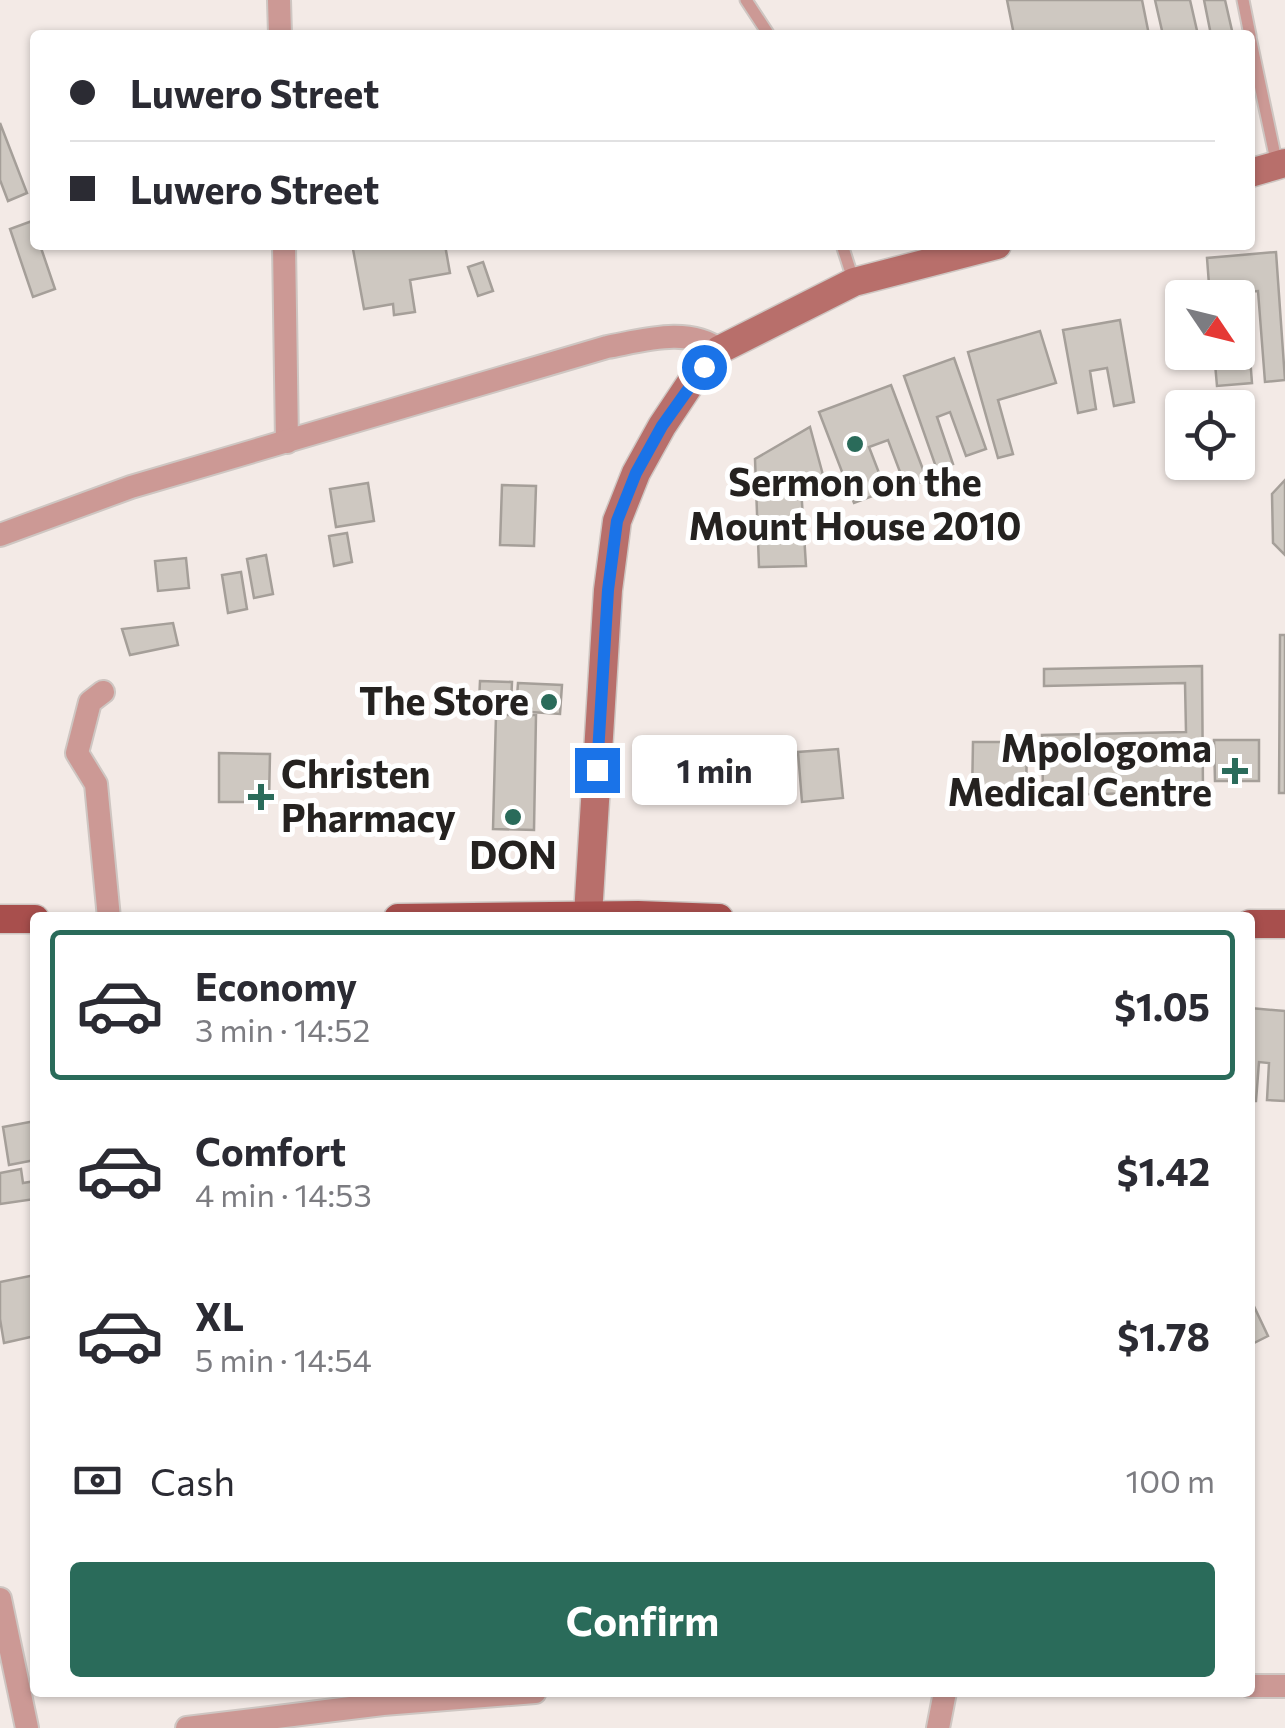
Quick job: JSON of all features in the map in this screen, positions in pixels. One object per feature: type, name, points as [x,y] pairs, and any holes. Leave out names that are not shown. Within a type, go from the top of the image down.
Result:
[{"type":"main road","points":[[588,912],[608,590],[617,521],[636,473],[662,426],[719,350],[854,282],[977,250]]},
{"type":"main road","points":[[0,918],[30,919]]},
{"type":"main road","points":[[1255,924],[1285,924]]},
{"type":"street","points":[[279,0],[280,30]]},
{"type":"street","points":[[284,250],[287,442]]},
{"type":"street","points":[[0,535],[131,487],[607,347],[680,337],[712,344],[719,350]]},
{"type":"street","points":[[103,692],[90,702],[77,753],[96,784],[108,912]]},
{"type":"street","points":[[0,1599],[27,1728]]},
{"type":"street","points":[[1255,1686],[1285,1686]]},
{"type":"street","points":[[187,1728],[471,1697]]},
{"type":"street","points":[[938,1728],[944,1697]]},
{"type":"lane","points":[[746,0],[766,30]]},
{"type":"lane","points":[[1242,0],[1249,30]]},
{"type":"lane","points":[[1255,67],[1271,167]]},
{"type":"lane","points":[[844,250],[854,282]]},
{"type":"building","points":[[1007,0],[1142,0],[1148,30],[1013,30]]},
{"type":"building","points":[[1155,0],[1190,0],[1197,30],[1162,30]]},
{"type":"building","points":[[1204,0],[1225,0],[1232,30],[1210,30]]},
{"type":"building","points":[[0,123],[27,193],[8,201],[0,180]]},
{"type":"building","points":[[30,222],[30,250],[42,250],[55,289],[33,297],[10,229]]},
{"type":"building","points":[[353,250],[446,250],[450,273],[410,280],[415,312],[394,315],[393,304],[364,309]]},
{"type":"building","points":[[1276,252],[1285,380],[1265,382],[1255,280],[1209,280],[1207,258]]},
{"type":"building","points":[[483,262],[493,291],[478,296],[468,267]]},
{"type":"building","points":[[1120,320],[1134,402],[1114,406],[1107,368],[1090,371],[1096,409],[1078,413],[1063,330]]},
{"type":"building","points":[[1040,331],[1056,383],[998,400],[1013,454],[998,458],[968,352]]},
{"type":"building","points":[[954,358],[986,449],[966,456],[950,412],[937,417],[953,464],[937,470],[904,376]]},
{"type":"building","points":[[1216,370],[1251,370],[1252,383],[1217,386]]},
{"type":"building","name":"Sermon on the Mount House 2010","points":[[891,385],[927,480],[906,488],[888,440],[869,447],[886,491],[854,503],[819,412]]},
{"type":"building","points":[[810,427],[823,475],[801,487],[806,566],[759,567],[755,459]]},
{"type":"building","points":[[1285,480],[1285,555],[1273,543],[1272,494]]},
{"type":"building","points":[[368,483],[374,521],[336,527],[330,489]]},
{"type":"building","points":[[502,485],[536,486],[534,546],[500,545]]},
{"type":"building","points":[[347,533],[352,562],[334,566],[329,536]]},
{"type":"building","points":[[266,555],[273,594],[254,598],[247,559]]},
{"type":"building","points":[[186,558],[189,588],[158,591],[155,561]]},
{"type":"building","points":[[241,572],[247,609],[228,613],[222,575]]},
{"type":"building","points":[[173,623],[178,645],[130,655],[122,629]]},
{"type":"building","points":[[1280,635],[1285,635],[1285,793],[1279,793]]},
{"type":"building","points":[[1202,666],[1203,792],[1043,795],[1042,735],[1186,732],[1185,683],[1044,686],[1044,669]]},
{"type":"building","points":[[480,681],[512,682],[511,704],[479,703]]},
{"type":"building","points":[[518,683],[562,685],[560,714],[516,711]]},
{"type":"building","points":[[496,715],[536,715],[534,830],[493,829]]},
{"type":"building","points":[[1214,740],[1259,740],[1259,781],[1215,781]]},
{"type":"building","points":[[973,742],[1027,742],[1026,797],[972,797]]},
{"type":"building","points":[[838,749],[843,798],[802,802],[798,752]]},
{"type":"building","points":[[219,753],[270,754],[269,802],[219,802]]},
{"type":"building","points":[[1255,1008],[1285,1011],[1285,1101],[1267,1100],[1269,1063],[1259,1062],[1256,1101]]},
{"type":"building","points":[[30,1122],[30,1161],[9,1165],[3,1127]]},
{"type":"building","points":[[21,1169],[23,1183],[30,1182],[30,1200],[0,1204],[0,1173]]},
{"type":"building","points":[[30,1276],[30,1337],[4,1343],[0,1282]]},
{"type":"building","points":[[1255,1308],[1268,1336],[1255,1342]]},
{"type":"place","name":"Sermon on the Mount House 2010","points":[[855,444]]},
{"type":"place","name":"The Store","points":[[549,702]]},
{"type":"place","name":"Mpologoma Medical Centre","points":[[1235,771]]},
{"type":"place","name":"Christen Pharmacy","points":[[261,797]]},
{"type":"place","name":"DON","points":[[513,817]]},
{"type":"route","points":[[597,770],[608,590],[617,521],[636,473],[662,426],[704,367]]}]
